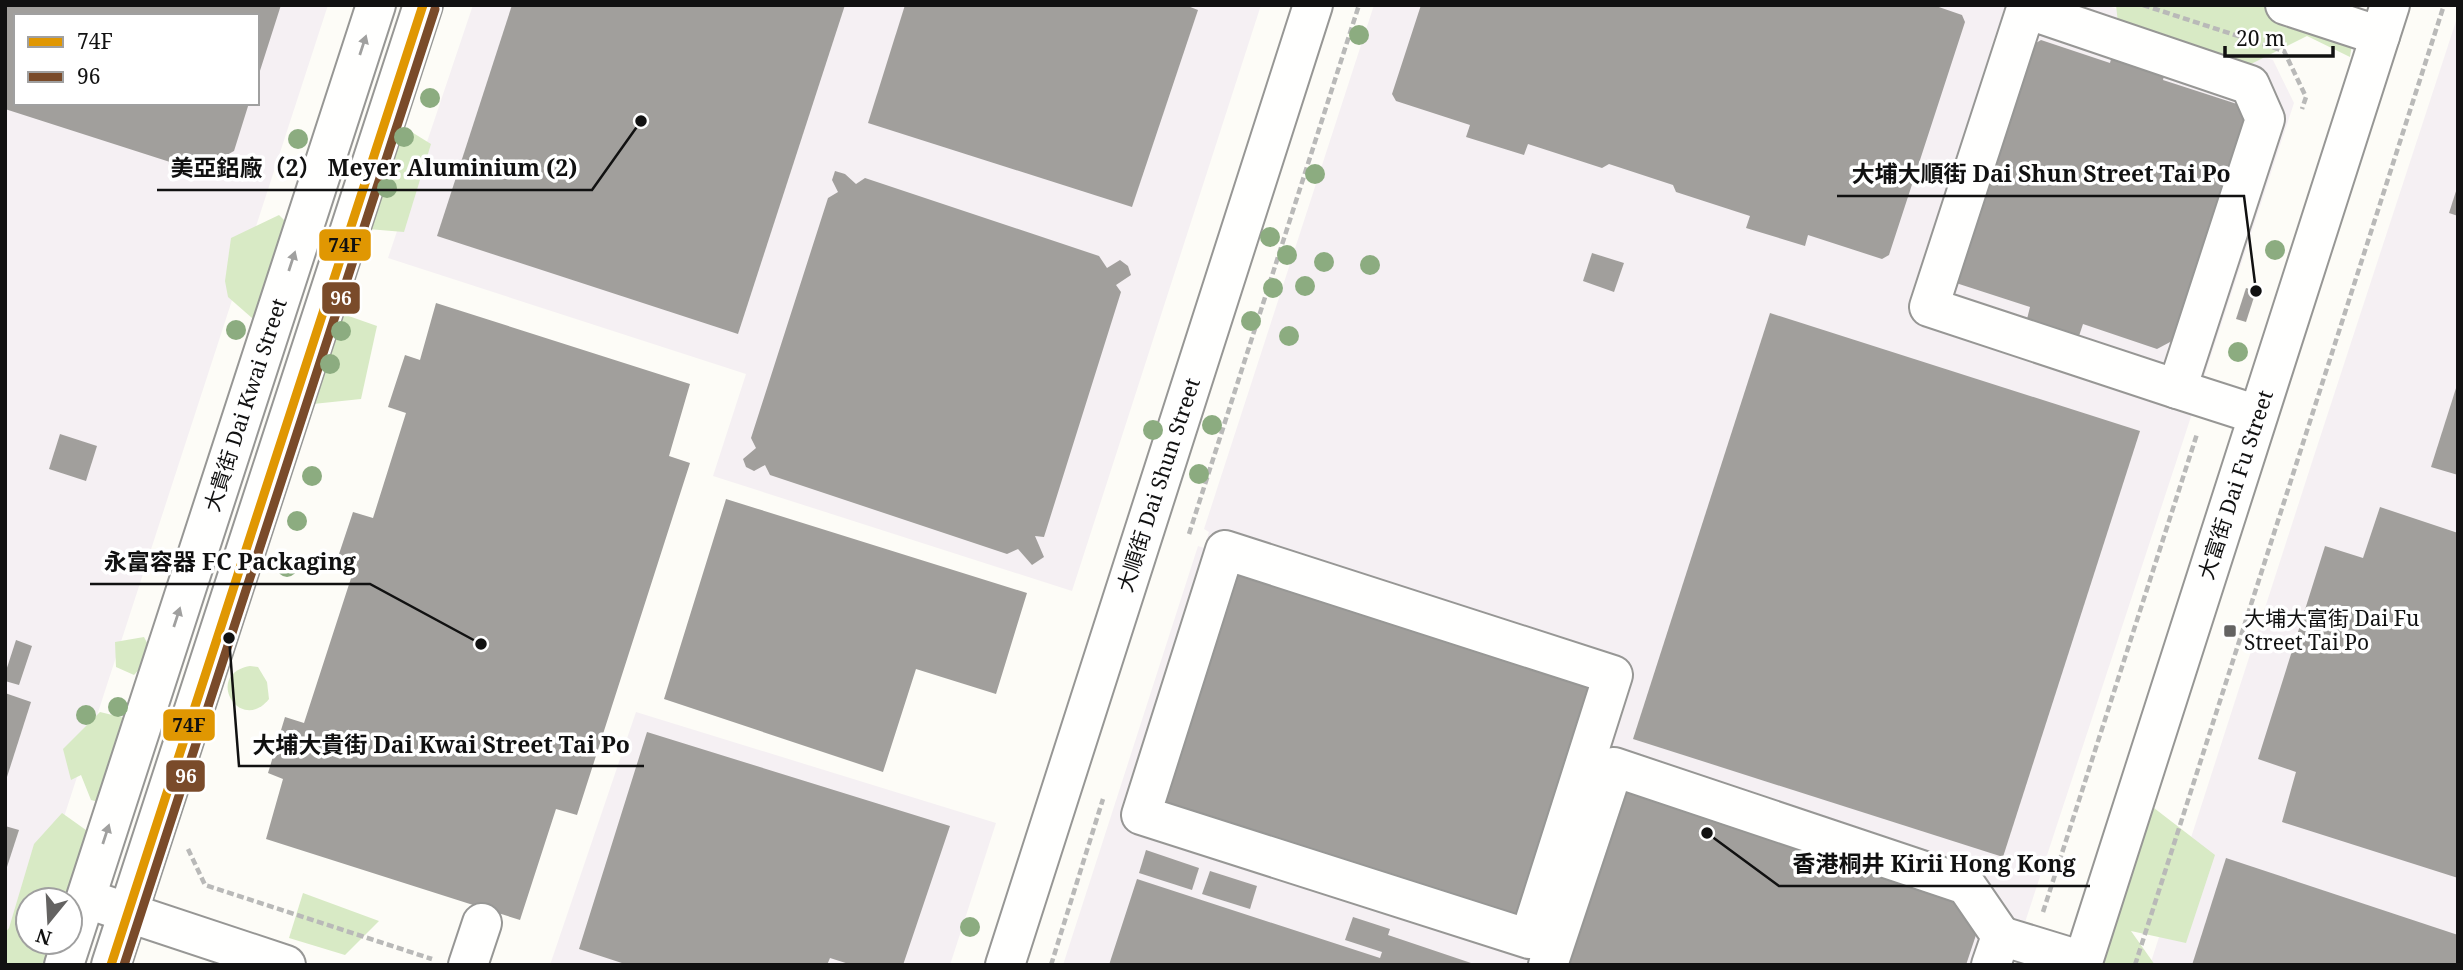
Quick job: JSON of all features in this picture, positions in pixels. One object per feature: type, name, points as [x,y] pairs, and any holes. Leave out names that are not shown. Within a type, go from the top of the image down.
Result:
[{"type":"street","name":"大貴街 Dai Kwai Street","points":[[64,965],[376,5]]},
{"type":"street","points":[[111,965],[423,5]]},
{"type":"street","name":"大順街 Dai Shun Street","points":[[1005,965],[1314,5]]},
{"type":"street","points":[[2286,5],[2385,21]]},
{"type":"street","points":[[2193,394],[2265,119],[2250,85],[2026,9],[1929,307],[2193,394],[2258,415]]},
{"type":"street","name":"大富街 Dai Fu Street","points":[[2082,963],[2385,21]]},
{"type":"street","points":[[1225,550],[1613,675],[1538,952],[1140,814],[1225,550]]},
{"type":"street","points":[[1538,952],[1614,767],[1966,885],[2008,948],[2082,963]]},
{"type":"street","points":[[85,899],[286,965]]},
{"type":"street","points":[[452,963],[482,923]]},
{"type":"path","points":[[1185,546],[1359,5]]},
{"type":"path","points":[[2143,5],[2284,51],[2306,97],[2302,110]]},
{"type":"path","points":[[2135,965],[2444,5]]},
{"type":"path","points":[[2306,97],[2319,100]]},
{"type":"path","points":[[2394,124],[2404,128]]},
{"type":"path","points":[[2008,948],[2193,394]]},
{"type":"path","points":[[1051,965],[1104,797]]},
{"type":"path","points":[[186,843],[205,885],[452,963]]},
{"type":"shaded area","points":[[5,5],[328,5],[42,886],[14,886],[14,940],[5,965]]},
{"type":"shaded area","points":[[473,5],[1261,5],[1072,591],[713,476],[746,374],[388,258]]},
{"type":"shaded area","points":[[1374,5],[2105,5],[2273,60],[2294,103],[2011,965],[1063,965],[1198,546],[1204,548],[1209,532],[1204,529]]},
{"type":"shaded area","points":[[2458,15],[2458,965],[2150,965],[2313,459]]},
{"type":"shaded area","points":[[636,712],[996,823],[950,965],[550,965]]},
{"type":"green space","points":[[2116,5],[2358,5],[2350,57],[2307,36],[2215,82],[2119,32]]},
{"type":"green space","points":[[384,115],[431,144],[404,232],[368,229]]},
{"type":"green space","points":[[279,215],[302,238],[281,311],[252,318],[228,297],[225,281],[231,238]]},
{"type":"green space","points":[[326,308],[377,326],[361,399],[313,404]]},
{"type":"green space","points":[[144,637],[153,654],[134,675],[116,667],[115,642]]},
{"type":"green space","points":[[250,666],[258,667],[267,682],[269,699],[258,708],[247,710],[231,699],[228,689],[229,680],[236,671]]},
{"type":"green space","points":[[100,712],[133,720],[114,806],[91,800],[81,775],[71,780],[63,749]]},
{"type":"green space","points":[[2154,808],[2215,855],[2186,943],[2131,931],[2155,965],[2100,965]]},
{"type":"green space","points":[[62,813],[100,840],[84,902],[84,886],[22,886],[34,844]]},
{"type":"green space","points":[[303,893],[379,921],[345,955],[289,938]]},
{"type":"green space","points":[[14,911],[14,956],[70,956],[68,965],[5,965],[5,933]]},
{"type":"building","points":[[5,5],[281,5],[259,74],[259,14],[14,14],[14,105],[248,105],[234,151],[198,171],[5,109]]},
{"type":"building","points":[[512,5],[845,5],[738,334],[437,236]]},
{"type":"building","points":[[905,5],[1185,5],[1198,10],[1132,207],[868,123]]},
{"type":"building","points":[[1421,5],[1933,5],[1962,15],[1965,22],[1889,255],[1882,259],[1808,235],[1805,246],[1746,228],[1750,216],[1676,192],[1673,185],[1609,164],[1602,168],[1528,144],[1524,155],[1466,137],[1470,125],[1396,101],[1392,94]]},
{"type":"building","points":[[2041,40],[2110,63],[2113,51],[2166,68],[2163,80],[2237,104],[2244,119],[2172,341],[2157,349],[2083,324],[2079,336],[2027,319],[2030,307],[1956,283],[2027,48]]},
{"type":"building","points":[[835,171],[845,174],[856,184],[865,178],[1099,256],[1107,268],[1120,260],[1128,266],[1131,275],[1116,285],[1121,292],[1044,537],[1035,536],[1044,557],[1032,565],[1018,549],[1007,554],[770,475],[765,465],[754,471],[746,467],[743,459],[756,448],[751,438],[828,198],[838,192],[832,180]]},
{"type":"building","points":[[2458,188],[2458,216],[2449,213]]},
{"type":"building","points":[[1592,253],[1624,263],[1614,292],[1583,281]]},
{"type":"building","points":[[2246,288],[2256,291],[2246,322],[2236,319]]},
{"type":"building","points":[[436,303],[690,384],[669,456],[690,463],[577,815],[556,809],[520,920],[266,839],[283,779],[268,773],[285,717],[304,723],[353,572],[335,566],[353,512],[373,518],[406,413],[388,407],[405,355],[420,360]]},
{"type":"building","points":[[1770,313],[2140,431],[2003,857],[1633,739]]},
{"type":"building","points":[[2458,385],[2458,475],[2431,467]]},
{"type":"building","points":[[60,434],[97,446],[86,481],[49,469]]},
{"type":"building","points":[[726,499],[1027,593],[996,694],[916,669],[883,772],[664,699]]},
{"type":"building","points":[[2380,507],[2458,533],[2458,878],[2282,822],[2296,772],[2258,759],[2325,546],[2363,558]]},
{"type":"building","points":[[1236,570],[1596,689],[1519,926],[1157,806]]},
{"type":"building","points":[[16,640],[32,646],[19,685],[5,681]]},
{"type":"building","points":[[5,693],[31,702],[6,780],[5,780]]},
{"type":"building","points":[[647,732],[950,826],[903,965],[852,965],[830,958],[827,965],[628,965],[579,949]]},
{"type":"building","points":[[1617,776],[1954,889],[1977,932],[1966,965],[1558,965]]},
{"type":"building","points":[[5,826],[19,830],[6,870],[5,870]]},
{"type":"building","points":[[1146,850],[1199,868],[1192,890],[1139,873]]},
{"type":"building","points":[[2226,858],[2458,935],[2458,965],[2192,965]]},
{"type":"building","points":[[1210,871],[1257,886],[1250,909],[1202,894]]},
{"type":"building","points":[[1137,879],[1380,958],[1382,952],[1345,940],[1353,917],[1390,929],[1388,935],[1477,965],[1109,965]]},
{"type":"transit line","name":"74F","points":[[111,965],[423,5]]},
{"type":"transit line","name":"96","points":[[124,965],[435,9]]},
{"type":"place","name":"美亞鋁廠（2） Meyer Aluminium (2)","points":[[641,121]]},
{"type":"place","name":"大埔大順街 Dai Shun Street Tai Po","points":[[2256,291]]},
{"type":"place","name":"大埔大富街 Dai Fu Street Tai Po","points":[[2230,631]]},
{"type":"place","name":"大埔大貴街 Dai Kwai Street Tai Po","points":[[229,638]]},
{"type":"place","name":"永富容器 FC Packaging","points":[[481,644]]},
{"type":"place","name":"香港桐井 Kirii Hong Kong","points":[[1707,833]]}]
